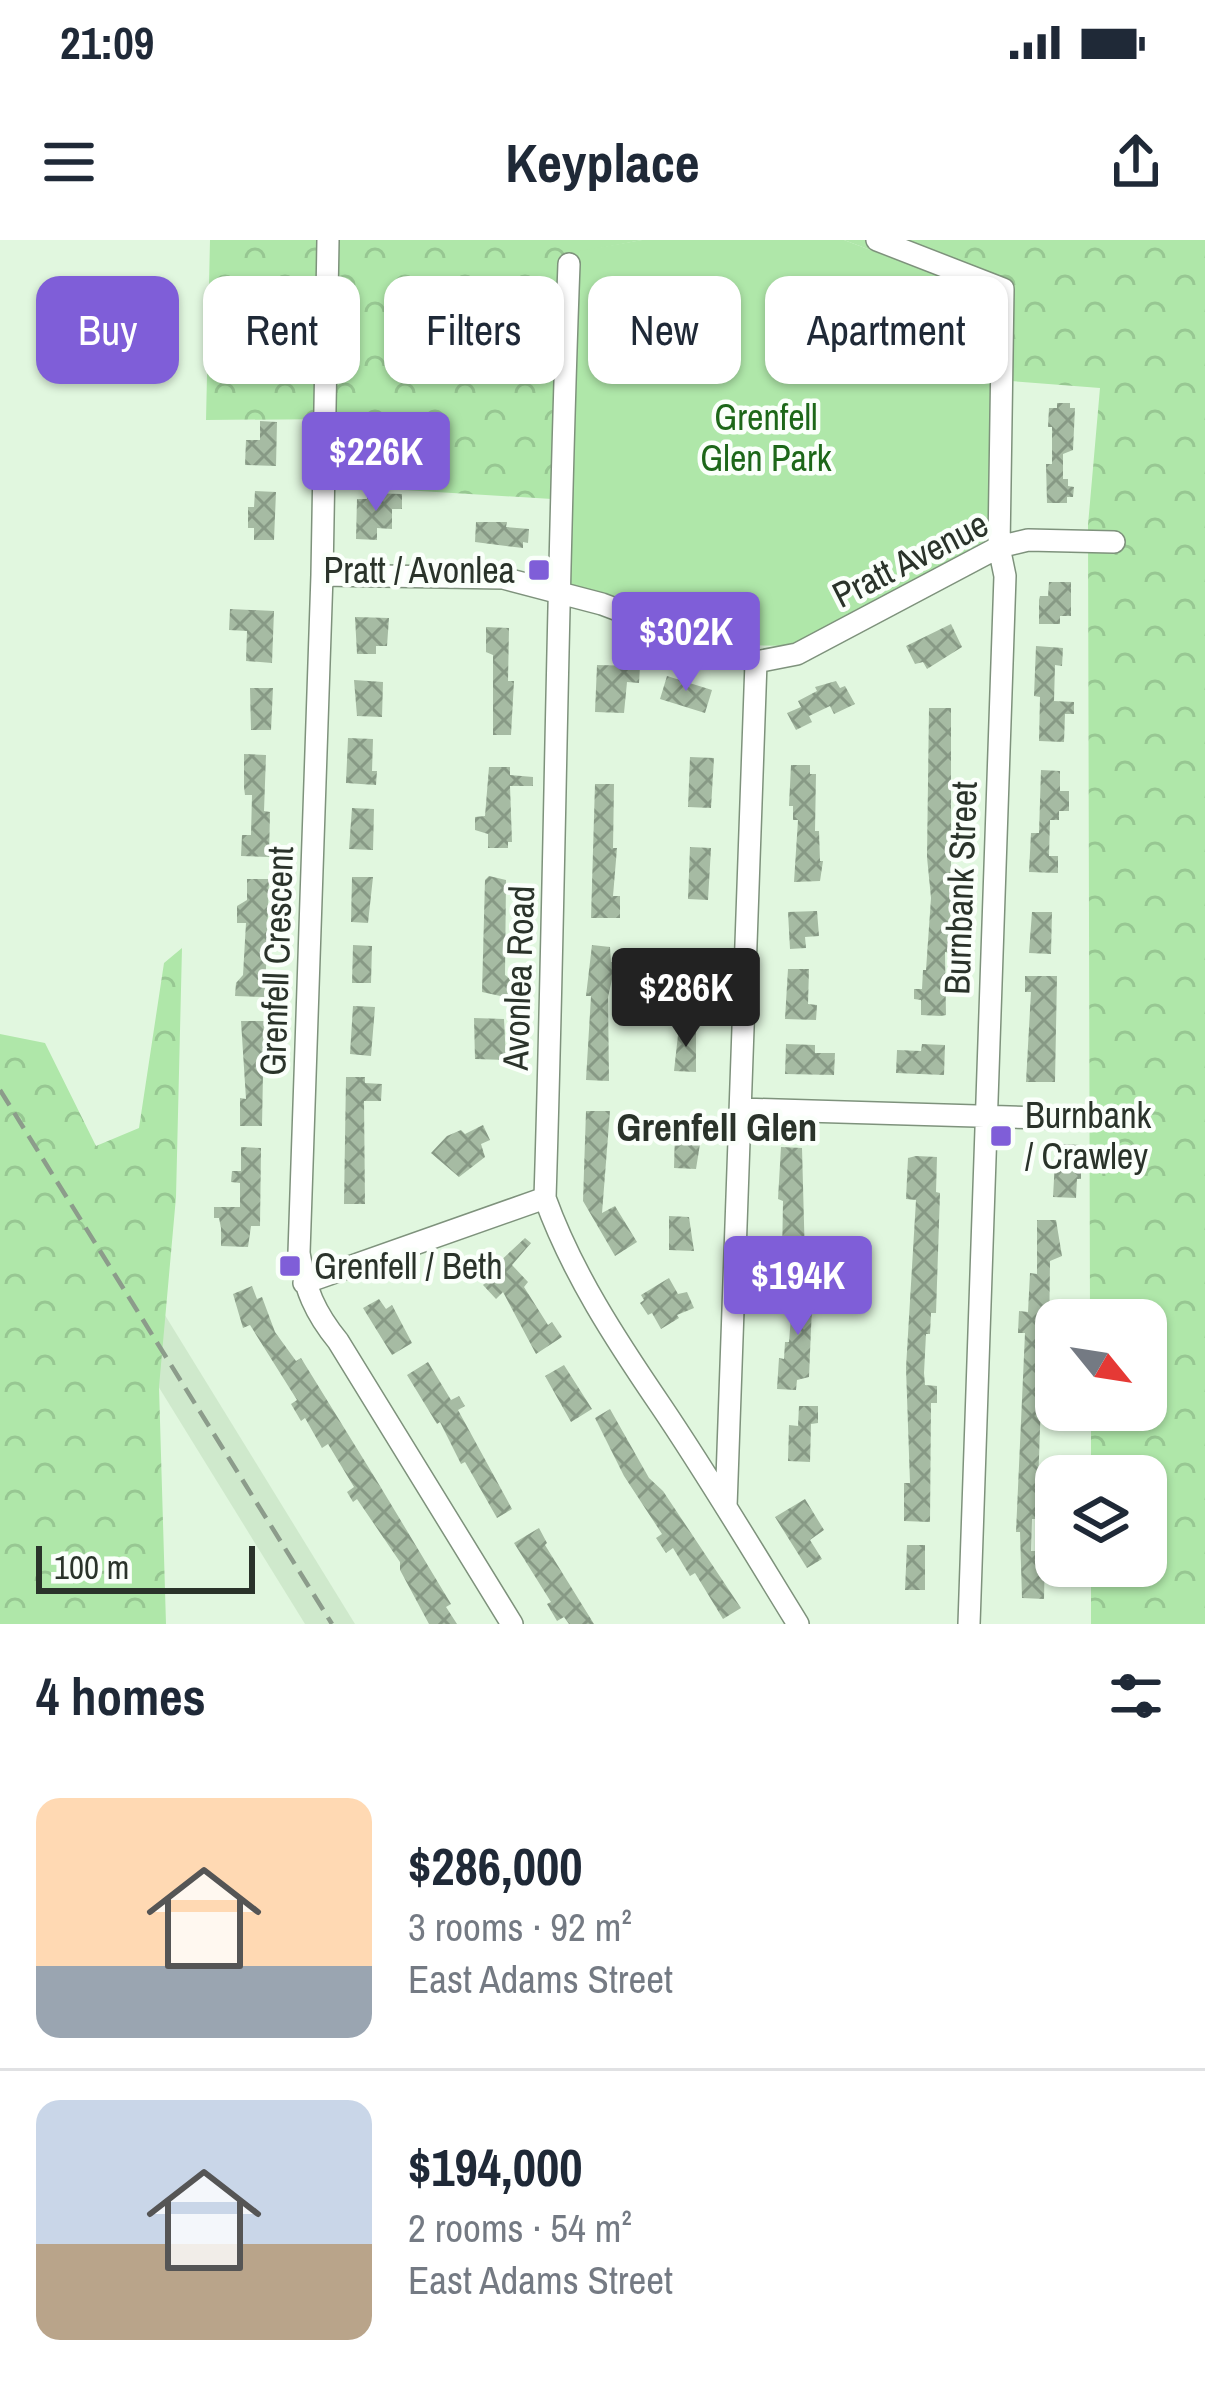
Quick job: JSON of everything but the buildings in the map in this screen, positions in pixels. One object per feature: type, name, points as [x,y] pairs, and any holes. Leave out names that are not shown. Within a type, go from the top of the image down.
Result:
[{"type":"street","name":"Grenfell Crescent","points":[[328,240],[299,1253],[304,1283],[318,1317],[338,1341],[512,1624]]},
{"type":"street","name":"Burnbank Street","points":[[877,240],[1003,289],[999,547],[1005,576],[969,1624]]},
{"type":"street","name":"Avonlea Road","points":[[569,264],[544,1198],[618,1347],[798,1624]]},
{"type":"street","name":"Pratt Avenue","points":[[756,662],[797,653],[999,547],[1028,539],[1114,542]]},
{"type":"street","points":[[322,575],[503,578],[559,591],[756,662],[726,1507]]},
{"type":"street","points":[[741,1109],[1079,1118]]},
{"type":"street","points":[[304,1283],[544,1198]]},
{"type":"shaded area","points":[[0,1047],[355,1624],[305,1624],[0,1130]]},
{"type":"green space","points":[[210,240],[642,240],[580,252],[568,500],[338,486],[339,419],[206,420],[207,384],[360,384],[360,276],[209,276]]},
{"type":"green space","name":"Grenfell Glen Park","points":[[642,240],[844,240],[939,276],[765,276],[765,384],[995,384],[994,536],[793,646],[733,645],[566,586],[580,251]]},
{"type":"green space","points":[[844,240],[1205,240],[1205,1624],[1091,1624],[1091,1587],[1167,1587],[1167,1455],[1091,1455],[1091,1431],[1167,1431],[1167,1299],[1090,1299],[1088,525],[1100,388],[1010,381],[1008,276],[939,276]]},
{"type":"green space","points":[[182,948],[176,1197],[159,1387],[166,1624],[0,1624],[0,1034],[45,1043],[96,1146],[139,1128],[164,963]]},
{"type":"railway","points":[[0,1090],[332,1624]]},
{"type":"place","name":"Pratt / Avonlea","points":[[539,570]]},
{"type":"place","name":"Burnbank / Crawley","points":[[1001,1136]]},
{"type":"place","name":"Grenfell / Beth","points":[[290,1266]]},
{"type":"district","name":"Grenfell Glen","points":[[717,1127]]}]
